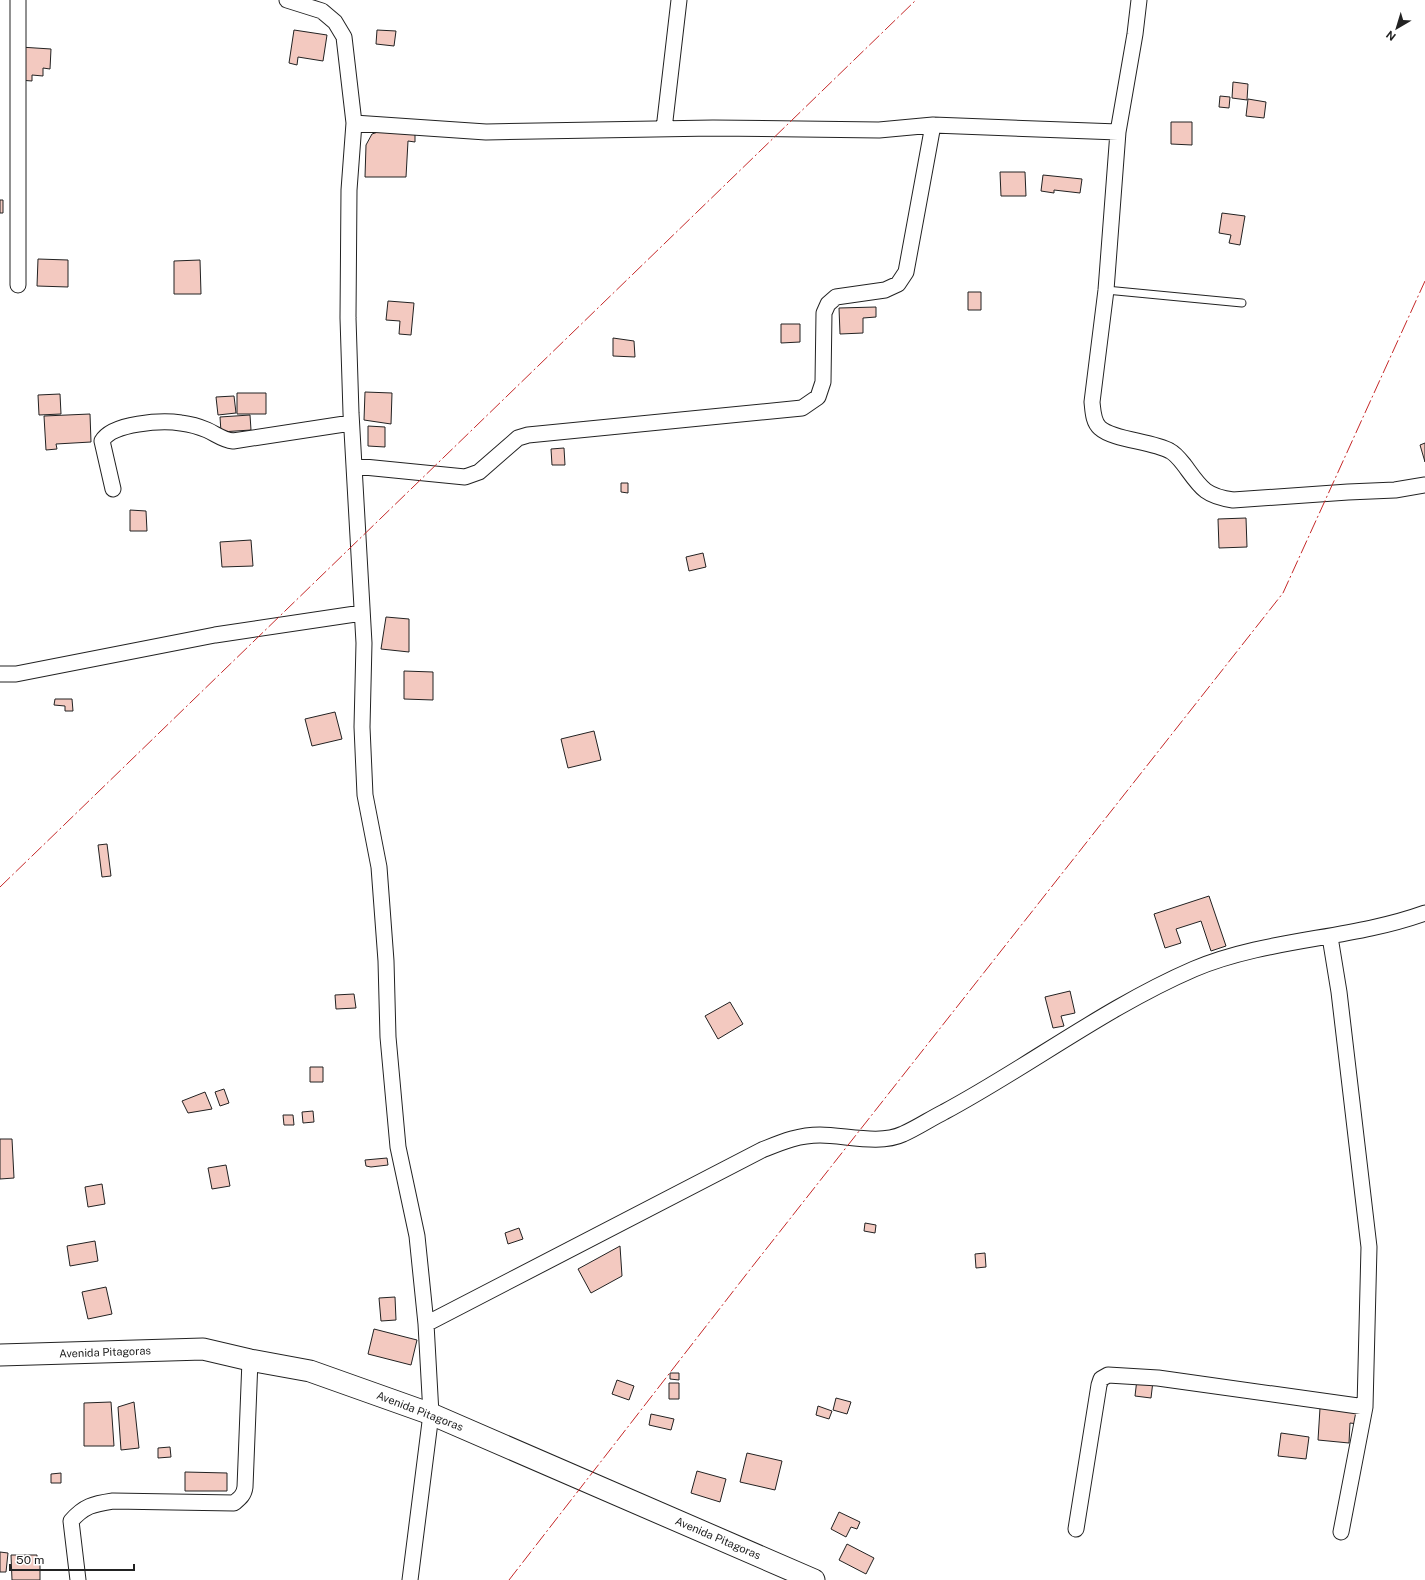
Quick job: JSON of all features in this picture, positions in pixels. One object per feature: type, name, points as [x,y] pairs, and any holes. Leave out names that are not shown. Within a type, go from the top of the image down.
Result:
[{"type":"main road","name":"Avenida Pitagoras","points":[[0,1355],[203,1349],[250,1360],[310,1371],[431,1414],[814,1580]]},
{"type":"street","points":[[18,0],[18,285]]},
{"type":"street","points":[[287,0],[322,11],[335,22],[344,37],[354,123],[349,190],[348,303],[351,423],[364,643],[362,727],[365,795],[379,867],[386,961],[388,1037],[398,1147],[417,1236],[426,1324],[431,1414],[410,1580]]},
{"type":"street","points":[[664,129],[679,0]]},
{"type":"street","points":[[1139,0],[1135,34],[1118,132],[1106,290],[1092,402],[1094,417],[1100,428],[1110,433],[1161,446],[1172,452],[1182,462],[1198,484],[1206,492],[1217,498],[1233,500],[1395,490],[1425,485]]},
{"type":"street","points":[[354,123],[486,132],[664,129],[879,130],[934,125],[1118,132]]},
{"type":"street","points":[[354,466],[465,477],[479,472],[518,438],[528,435],[802,408],[818,397],[822,382],[824,313],[828,304],[836,297],[886,290],[898,284],[906,272],[934,125]]},
{"type":"street","points":[[114,489],[102,441],[109,434],[120,428],[153,423],[180,422],[207,430],[226,440],[233,441],[351,423]]},
{"type":"street","points":[[0,674],[16,674],[215,635],[362,612]]},
{"type":"street","points":[[426,1324],[762,1150],[791,1138],[819,1135],[885,1139],[902,1135],[969,1099],[1147,991],[1196,969],[1252,950],[1330,937],[1408,919],[1425,913]]},
{"type":"street","points":[[1330,937],[1339,992],[1370,1247],[1365,1407],[1341,1532]]},
{"type":"street","points":[[78,1580],[71,1521],[80,1511],[94,1504],[113,1501],[234,1503],[241,1498],[244,1494],[245,1487],[250,1360]]},
{"type":"street","points":[[1076,1529],[1099,1385],[1101,1379],[1108,1375],[1158,1378],[1365,1407]]},
{"type":"lane","points":[[1106,290],[1242,303]]},
{"type":"building","points":[[294,30],[327,35],[323,61],[298,57],[297,65],[289,63]]},
{"type":"building","points":[[377,30],[396,31],[394,46],[376,44]]},
{"type":"building","points":[[20,47],[51,49],[50,69],[43,68],[43,76],[32,75],[32,81],[19,80]]},
{"type":"building","points":[[1233,82],[1248,84],[1247,100],[1232,98]]},
{"type":"building","points":[[1220,96],[1230,97],[1229,108],[1219,107]]},
{"type":"building","points":[[1248,99],[1266,102],[1264,118],[1246,116]]},
{"type":"building","points":[[1171,122],[1192,122],[1192,145],[1171,144]]},
{"type":"building","points":[[378,132],[415,134],[415,142],[408,141],[406,177],[365,177],[366,145],[372,134]]},
{"type":"building","points":[[1000,172],[1025,172],[1026,196],[1001,196]]},
{"type":"building","points":[[1043,175],[1082,179],[1080,193],[1054,190],[1054,193],[1041,191]]},
{"type":"building","points":[[0,200],[3,200],[3,213],[0,213]]},
{"type":"building","points":[[1222,213],[1245,216],[1240,245],[1229,243],[1231,235],[1219,233]]},
{"type":"building","points":[[38,259],[68,260],[68,287],[37,286]]},
{"type":"building","points":[[200,260],[201,294],[174,294],[174,261]]},
{"type":"building","points":[[968,292],[981,292],[981,310],[968,310]]},
{"type":"building","points":[[388,301],[414,303],[411,335],[399,334],[400,321],[386,320]]},
{"type":"building","points":[[876,307],[876,317],[863,318],[863,333],[840,334],[839,308]]},
{"type":"building","points":[[781,324],[800,324],[800,342],[781,343]]},
{"type":"building","points":[[613,338],[634,341],[635,357],[613,356]]},
{"type":"building","points":[[365,392],[392,393],[391,424],[364,420]]},
{"type":"building","points":[[237,393],[266,393],[266,414],[237,414]]},
{"type":"building","points":[[60,394],[61,414],[39,415],[38,395]]},
{"type":"building","points":[[234,396],[236,413],[218,415],[216,397]]},
{"type":"building","points":[[90,414],[91,442],[56,444],[57,449],[46,450],[44,416]]},
{"type":"building","points":[[250,415],[251,430],[221,432],[220,417]]},
{"type":"building","points":[[368,426],[385,427],[385,447],[368,446]]},
{"type":"building","points":[[1425,443],[1425,462],[1420,445]]},
{"type":"building","points":[[564,448],[565,465],[552,465],[551,449]]},
{"type":"building","points":[[621,483],[628,483],[628,493],[621,492]]},
{"type":"building","points":[[130,510],[146,511],[147,531],[130,531]]},
{"type":"building","points":[[1246,518],[1247,547],[1219,548],[1218,519]]},
{"type":"building","points":[[251,540],[253,566],[222,567],[220,542]]},
{"type":"building","points":[[703,553],[706,567],[689,571],[686,557]]},
{"type":"building","points":[[386,617],[409,619],[409,652],[381,649]]},
{"type":"building","points":[[404,671],[433,672],[433,700],[404,699]]},
{"type":"building","points":[[55,699],[72,699],[73,711],[65,711],[65,706],[54,705]]},
{"type":"building","points":[[335,712],[342,739],[312,746],[305,719]]},
{"type":"building","points":[[594,731],[601,760],[568,768],[561,739]]},
{"type":"building","points":[[107,844],[111,876],[102,877],[98,845]]},
{"type":"building","points":[[1209,896],[1226,946],[1211,951],[1201,921],[1176,929],[1181,943],[1165,948],[1154,914]]},
{"type":"building","points":[[1070,991],[1075,1013],[1061,1016],[1064,1026],[1053,1028],[1045,997]]},
{"type":"building","points":[[354,994],[356,1008],[336,1009],[335,995]]},
{"type":"building","points":[[730,1002],[743,1024],[718,1039],[705,1016]]},
{"type":"building","points":[[310,1067],[323,1067],[323,1082],[310,1082]]},
{"type":"building","points":[[224,1089],[229,1103],[220,1106],[215,1092]]},
{"type":"building","points":[[205,1092],[212,1109],[188,1113],[182,1101]]},
{"type":"building","points":[[313,1111],[314,1122],[303,1123],[302,1112]]},
{"type":"building","points":[[283,1115],[293,1115],[294,1125],[284,1125]]},
{"type":"building","points":[[0,1139],[12,1139],[14,1178],[0,1179]]},
{"type":"building","points":[[387,1158],[388,1165],[371,1167],[366,1166],[365,1160]]},
{"type":"building","points":[[226,1165],[230,1186],[212,1189],[208,1168]]},
{"type":"building","points":[[102,1184],[105,1204],[88,1207],[85,1187]]},
{"type":"building","points":[[865,1223],[876,1225],[875,1233],[864,1231]]},
{"type":"building","points":[[519,1228],[523,1239],[508,1244],[505,1233]]},
{"type":"building","points":[[95,1241],[98,1261],[70,1266],[67,1246]]},
{"type":"building","points":[[620,1246],[622,1276],[591,1293],[578,1269]]},
{"type":"building","points":[[985,1253],[986,1267],[976,1268],[975,1254]]},
{"type":"building","points":[[106,1287],[112,1314],[88,1319],[82,1292]]},
{"type":"building","points":[[395,1297],[396,1320],[381,1321],[379,1298]]},
{"type":"building","points":[[374,1329],[417,1340],[411,1365],[368,1354]]},
{"type":"building","points":[[670,1373],[679,1373],[679,1380],[670,1379]]},
{"type":"building","points":[[1137,1379],[1153,1381],[1151,1398],[1135,1396]]},
{"type":"building","points":[[617,1380],[634,1386],[629,1400],[612,1394]]},
{"type":"building","points":[[669,1383],[679,1383],[679,1399],[669,1399]]},
{"type":"building","points":[[836,1398],[851,1402],[847,1414],[833,1410]]},
{"type":"building","points":[[111,1402],[114,1446],[84,1446],[84,1403]]},
{"type":"building","points":[[134,1402],[139,1448],[121,1450],[118,1407]]},
{"type":"building","points":[[818,1406],[832,1411],[829,1419],[816,1415]]},
{"type":"building","points":[[1320,1408],[1359,1411],[1358,1424],[1350,1423],[1349,1443],[1318,1440]]},
{"type":"building","points":[[651,1414],[674,1419],[671,1430],[649,1425]]},
{"type":"building","points":[[1281,1433],[1309,1437],[1306,1459],[1278,1456]]},
{"type":"building","points":[[170,1447],[171,1457],[158,1458],[158,1448]]},
{"type":"building","points":[[747,1453],[782,1461],[775,1490],[740,1482]]},
{"type":"building","points":[[697,1471],[726,1479],[720,1502],[691,1493]]},
{"type":"building","points":[[185,1472],[227,1473],[227,1491],[185,1491]]},
{"type":"building","points":[[61,1473],[61,1483],[51,1483],[51,1474]]},
{"type":"building","points":[[839,1512],[860,1522],[857,1529],[851,1527],[846,1537],[831,1529]]},
{"type":"building","points":[[847,1544],[874,1558],[866,1574],[839,1560]]},
{"type":"building","points":[[0,1552],[8,1553],[6,1572],[0,1572]]},
{"type":"building","points":[[11,1555],[37,1555],[37,1563],[40,1565],[40,1580],[12,1580]]},
{"type":"power","points":[[0,887],[916,0]]},
{"type":"power","points":[[509,1580],[752,1267],[1283,593],[1425,281]]}]
